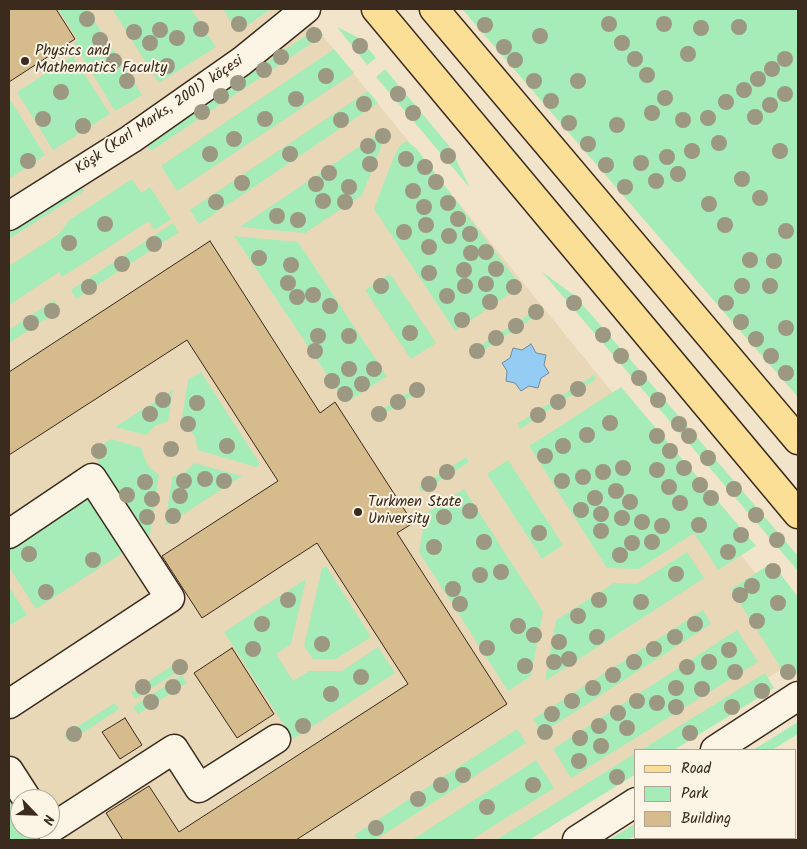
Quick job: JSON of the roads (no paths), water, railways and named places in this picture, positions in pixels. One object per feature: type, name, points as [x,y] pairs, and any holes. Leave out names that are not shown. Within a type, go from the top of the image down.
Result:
[{"type":"main road","points":[[376,9],[798,514]]},
{"type":"main road","points":[[434,9],[798,440]]},
{"type":"street","name":"Köşk (Karl Marks, 2001) köçesi","points":[[9,216],[131,139],[242,60],[306,9]]},
{"type":"street","points":[[9,534],[92,478],[170,598],[9,704]]},
{"type":"street","points":[[717,749],[798,696]]},
{"type":"street","points":[[60,825],[174,749],[199,788],[276,738]]},
{"type":"street","points":[[9,771],[21,789]]},
{"type":"street","points":[[576,840],[634,803]]},
{"type":"water","points":[[531,344],[536,353],[546,355],[544,365],[549,373],[541,378],[538,388],[529,386],[521,391],[515,383],[506,381],[507,371],[502,363],[510,358],[513,348],[522,350]]},
{"type":"place","name":"Physics and Mathematics Faculty","points":[[25,61]]},
{"type":"place","name":"Turkmen State University","points":[[358,512]]}]
